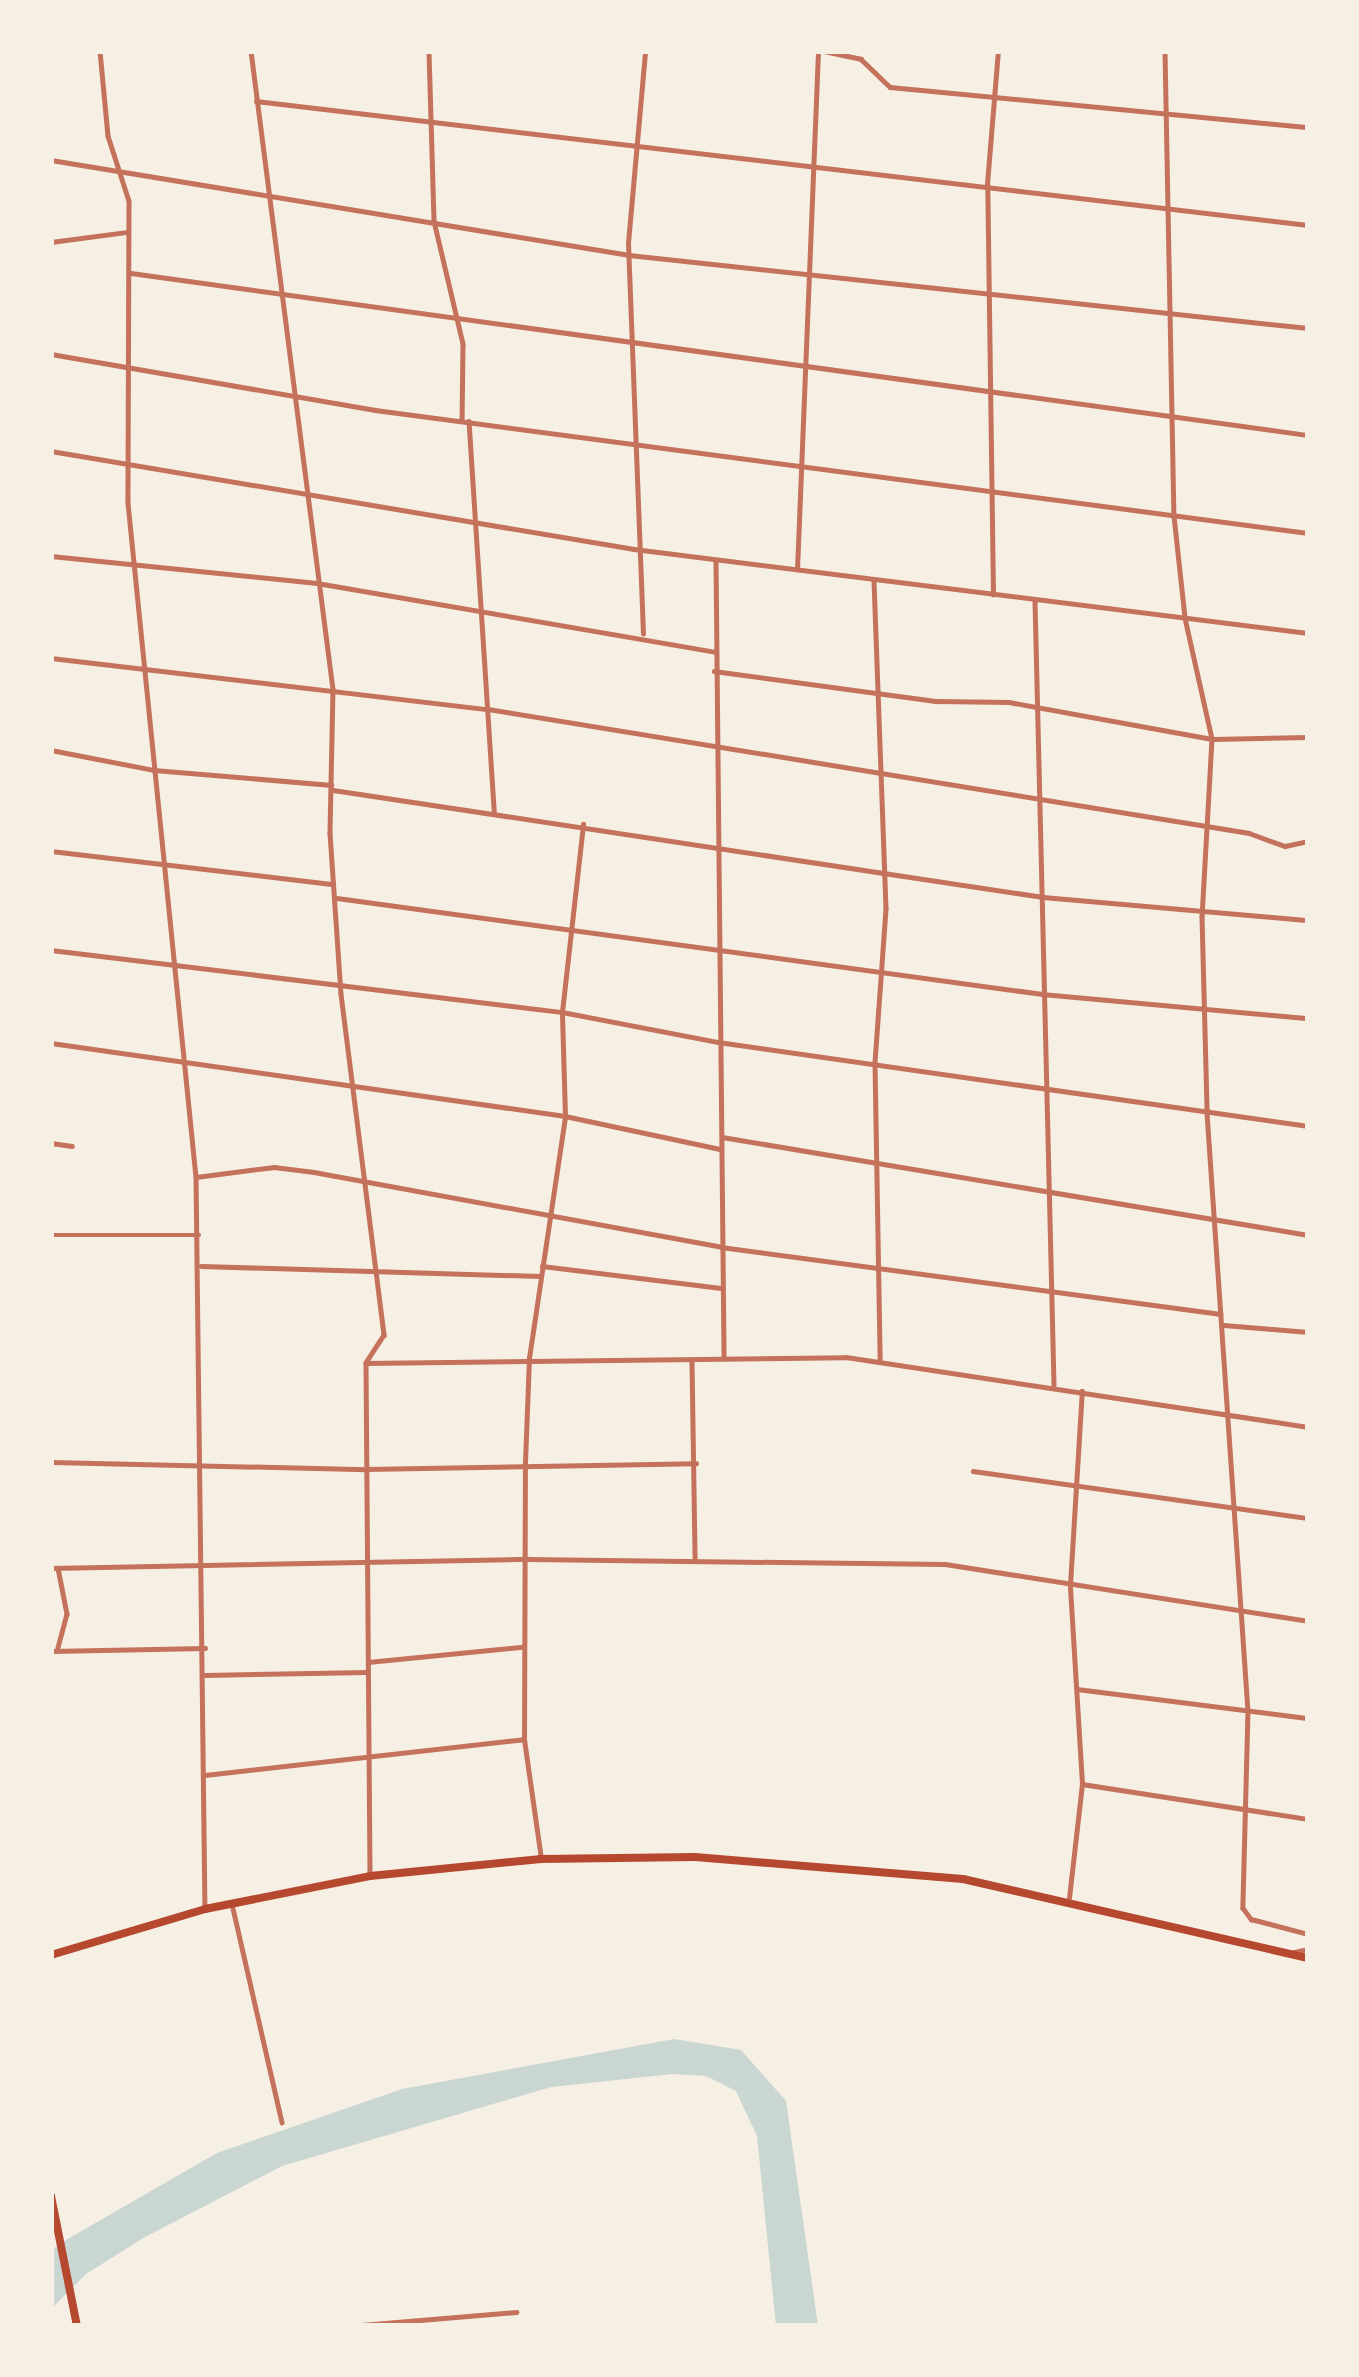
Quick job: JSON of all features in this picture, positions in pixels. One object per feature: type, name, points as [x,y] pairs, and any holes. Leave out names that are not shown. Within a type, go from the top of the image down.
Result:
[{"type":"highway","points":[[51,1954],[205,1910],[370,1876],[542,1859],[824,1863],[1069,1898],[1308,1954]]},
{"type":"highway","points":[[51,2196],[77,2326]]},
{"type":"street","points":[[100,51],[108,136],[123,169],[133,364],[128,503],[140,563],[161,868],[196,1177],[201,1266],[205,1910]]},
{"type":"street","points":[[251,51],[277,293],[333,689],[333,884],[371,1268],[384,1335],[366,1363],[370,1876]]},
{"type":"street","points":[[429,51],[434,220],[452,279],[453,319],[463,344],[494,811]]},
{"type":"street","points":[[643,634],[634,549],[629,255],[638,182],[633,144],[645,51]]},
{"type":"street","points":[[797,570],[804,463],[801,369],[809,161],[821,51],[861,59],[890,86],[1308,127]]},
{"type":"street","points":[[993,596],[987,184],[998,51]]},
{"type":"street","points":[[1165,51],[1162,207],[1170,313],[1174,516],[1185,618],[1212,739],[1202,916],[1207,1113],[1236,1612],[1248,1711],[1245,1915],[1308,1934]]},
{"type":"street","points":[[256,101],[433,124],[809,161],[1308,226]]},
{"type":"street","points":[[51,160],[629,255],[1308,328]]},
{"type":"street","points":[[51,242],[127,232]]},
{"type":"street","points":[[131,273],[801,369],[1308,435]]},
{"type":"street","points":[[51,354],[635,446],[804,463],[1308,533]]},
{"type":"street","points":[[51,451],[130,459],[634,549],[1308,633]]},
{"type":"street","points":[[51,556],[317,583],[643,634],[715,652]]},
{"type":"street","points":[[716,560],[713,747],[723,845],[718,1042],[724,1356]]},
{"type":"street","points":[[874,580],[884,967],[875,1064],[883,1264],[880,1362]]},
{"type":"street","points":[[1035,601],[1043,804],[1046,1288],[1054,1385]]},
{"type":"street","points":[[51,658],[488,709],[1043,804],[1204,825],[1285,846],[1308,841]]},
{"type":"street","points":[[715,671],[1041,708],[1212,739],[1308,737]]},
{"type":"street","points":[[51,750],[154,770],[331,787],[879,866],[1043,897],[1202,916],[1308,920]]},
{"type":"street","points":[[542,1859],[524,1738],[529,1358],[565,1116],[562,1012],[583,824]]},
{"type":"street","points":[[51,850],[161,868],[333,884]]},
{"type":"street","points":[[335,898],[884,967],[1042,994],[1308,1018]]},
{"type":"street","points":[[51,950],[562,1012],[718,1042],[1044,1092],[1308,1126]]},
{"type":"street","points":[[51,1043],[565,1116],[723,1150]]},
{"type":"street","points":[[722,1137],[1048,1195],[1308,1234]]},
{"type":"street","points":[[51,1143],[72,1146]]},
{"type":"street","points":[[196,1177],[274,1167],[721,1247],[883,1264],[1221,1314]]},
{"type":"street","points":[[51,1234],[199,1235]]},
{"type":"street","points":[[201,1266],[541,1276]]},
{"type":"street","points":[[542,1267],[722,1288]]},
{"type":"street","points":[[1222,1325],[1308,1332]]},
{"type":"street","points":[[366,1363],[724,1356],[880,1362],[1308,1427]]},
{"type":"street","points":[[692,1360],[695,1560]]},
{"type":"street","points":[[1069,1898],[1082,1784],[1070,1585],[1072,1483],[1082,1391]]},
{"type":"street","points":[[51,1462],[366,1469],[525,1462],[696,1463]]},
{"type":"street","points":[[973,1471],[1308,1518]]},
{"type":"street","points":[[205,1648],[55,1649],[67,1614],[55,1568],[528,1559],[945,1564],[1308,1621]]},
{"type":"street","points":[[368,1662],[523,1647]]},
{"type":"street","points":[[205,1675],[367,1672]]},
{"type":"street","points":[[1078,1689],[1308,1718]]},
{"type":"street","points":[[205,1775],[524,1738]]},
{"type":"street","points":[[1082,1784],[1308,1819]]},
{"type":"street","points":[[232,1904],[282,2122]]},
{"type":"street","points":[[349,2326],[516,2312]]},
{"type":"shaded area","points":[[674,2039],[741,2050],[786,2101],[818,2326],[776,2326],[757,2136],[736,2091],[706,2076],[673,2074],[551,2087],[282,2166],[145,2237],[86,2274],[51,2309],[51,2252],[59,2244],[217,2153],[402,2089]]}]
